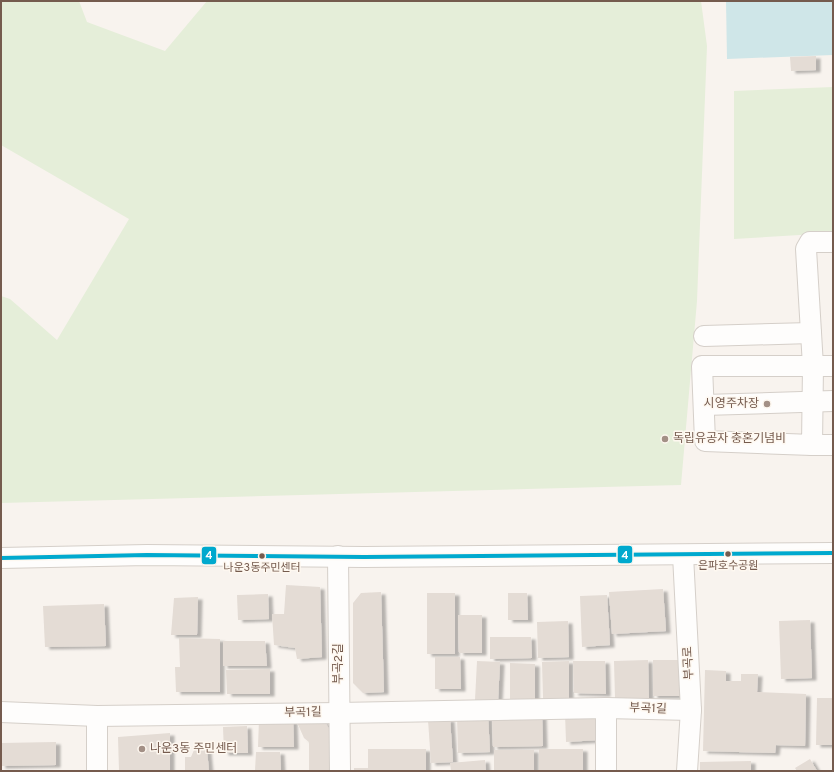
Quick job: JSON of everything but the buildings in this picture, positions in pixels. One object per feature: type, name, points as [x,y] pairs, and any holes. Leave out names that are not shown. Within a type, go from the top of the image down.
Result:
[{"type":"street","points":[[812,444],[813,366],[806,249],[810,242],[833,242]]},
{"type":"street","points":[[704,336],[811,333]]},
{"type":"street","points":[[833,366],[702,366],[705,441],[833,445]]},
{"type":"street","points":[[704,405],[833,401]]},
{"type":"street","points":[[1,558],[147,555],[372,557],[833,553]]},
{"type":"street","name":"부곡로","points":[[683,555],[691,710],[687,771]]},
{"type":"street","name":"부곡2길","points":[[338,556],[340,771]]},
{"type":"street","points":[[606,708],[606,771]]},
{"type":"street","name":"부곡1길","points":[[1,712],[97,716],[606,708],[691,710]]},
{"type":"street","points":[[97,716],[97,771]]},
{"type":"green space","points":[[1,1],[79,1],[87,22],[165,51],[207,1],[701,1],[707,46],[697,301],[681,485],[1,503],[1,296],[10,299],[57,340],[129,219],[1,145]]},
{"type":"green space","points":[[833,87],[833,233],[734,239],[734,91]]},
{"type":"water","points":[[726,1],[833,1],[833,55],[727,59]]},
{"type":"transit line","name":"4","points":[[1,558],[147,555],[364,557],[833,553]]},
{"type":"place","name":"시영주차장","points":[[767,404]]},
{"type":"place","name":"독립유공자 충혼기념비","points":[[665,439]]},
{"type":"place","name":"은파호수공원","points":[[728,554]]},
{"type":"place","name":"나운3동주민센터","points":[[262,556]]},
{"type":"place","name":"나운3동 주민센터","points":[[142,749]]}]
